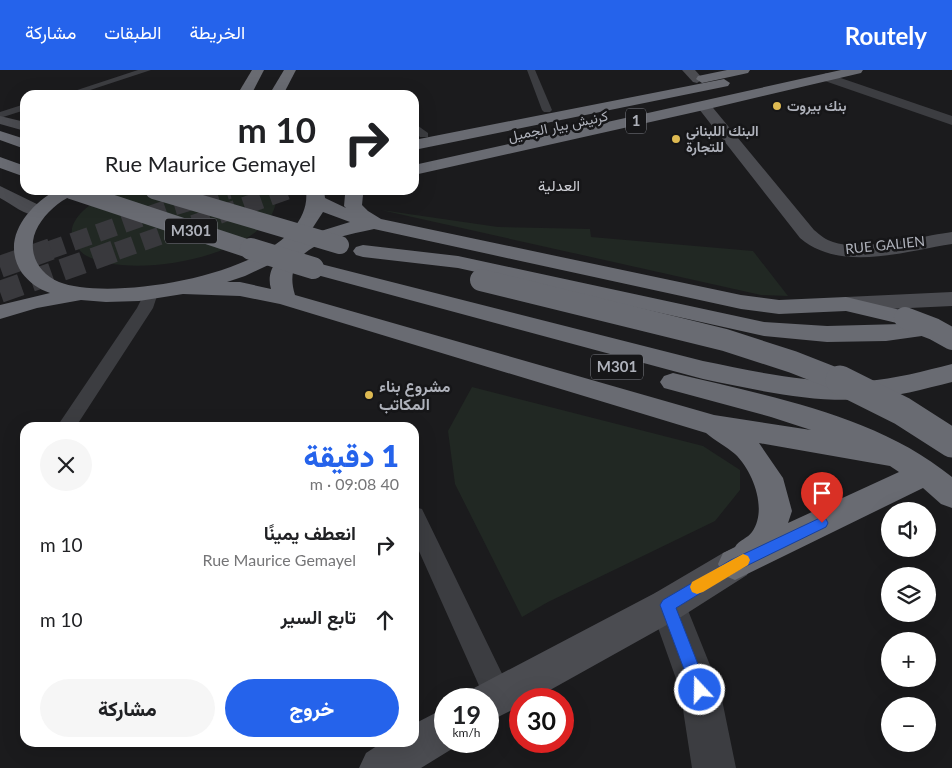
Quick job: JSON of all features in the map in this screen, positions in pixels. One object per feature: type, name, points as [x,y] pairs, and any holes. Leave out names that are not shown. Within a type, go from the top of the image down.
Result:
[{"type":"highway","points":[[247,90],[258,70]]},
{"type":"highway","points":[[279,90],[290,70]]},
{"type":"highway","points":[[419,133],[547,110],[692,75],[744,70]]},
{"type":"highway","points":[[823,73],[846,70]]},
{"type":"highway","name":"1","points":[[419,169],[704,106],[823,73],[857,70]]},
{"type":"highway","name":"كرنيش بيار الجميل","points":[[419,156],[823,73]]},
{"type":"highway","name":"كرنيش بيار الجميل","points":[[419,144],[758,76]]},
{"type":"highway","points":[[0,135],[20,142]]},
{"type":"highway","points":[[0,162],[20,170]]},
{"type":"highway","points":[[62,195],[37,210],[11,242],[26,273],[50,286],[85,294],[116,296],[186,288],[223,277],[256,264],[282,248],[301,232],[313,216],[320,195],[335,211],[377,224],[742,302],[779,307],[846,304],[904,318],[934,329],[952,339]]},
{"type":"highway","name":"M301","points":[[85,195],[216,239],[342,276],[388,301],[428,317],[804,416],[894,454]]},
{"type":"highway","name":"M301","points":[[171,195],[340,245],[725,340],[793,362],[850,384],[902,411],[952,443]]},
{"type":"highway","points":[[354,195],[353,206],[361,215],[377,224]]},
{"type":"highway","points":[[285,299],[279,286],[280,272],[288,259],[300,248],[335,231],[377,224]]},
{"type":"highway","points":[[363,251],[458,262],[764,329],[856,334],[952,327]]},
{"type":"highway","points":[[342,276],[703,370],[778,384],[823,390],[866,390],[912,383],[952,372]]},
{"type":"highway","points":[[186,288],[240,289],[285,299],[714,425],[894,454],[925,473],[952,496]]},
{"type":"highway","points":[[0,312],[34,302],[85,294]]},
{"type":"highway","points":[[714,425],[746,448],[768,478],[776,511],[765,542],[736,564]]},
{"type":"highway","points":[[736,564],[925,473]]},
{"type":"street","points":[[823,73],[952,121]]},
{"type":"street","name":"RUE GALIEN","points":[[704,106],[807,234],[820,244],[840,250],[858,251],[952,238]]},
{"type":"street","points":[[0,120],[20,126]]},
{"type":"street","points":[[2,192],[20,191]]},
{"type":"street","points":[[2,192],[37,210]]},
{"type":"street","points":[[846,304],[952,299]]},
{"type":"street","points":[[499,696],[668,605],[736,564]]},
{"type":"street","points":[[668,605],[700,690],[714,768]]},
{"type":"street","points":[[419,745],[434,736]]},
{"type":"street","points":[[382,768],[416,747]]},
{"type":"lane","points":[[82,90],[147,70]]},
{"type":"lane","points":[[531,70],[547,110]]},
{"type":"lane","points":[[0,115],[20,109]]},
{"type":"lane","points":[[69,422],[145,308],[151,293]]},
{"type":"lane","points":[[419,528],[488,688]]},
{"type":"shaded area","points":[[108,195],[274,195],[276,202],[272,214],[259,230],[238,243],[185,261],[156,265],[128,265],[104,262],[85,255],[72,241],[72,227],[76,219],[86,208]]},
{"type":"shaded area","points":[[381,210],[498,227],[590,229],[591,237],[753,251],[788,296],[761,295]]},
{"type":"shaded area","points":[[472,387],[703,446],[740,470],[740,490],[715,521],[548,602],[522,617],[455,484],[448,431]]},
{"type":"tunnel","points":[[47,251],[172,207],[212,195]]},
{"type":"tunnel","points":[[117,251],[275,195]]},
{"type":"tunnel","points":[[0,267],[51,249]]},
{"type":"tunnel","points":[[0,292],[121,249]]},
{"type":"slow traffic","points":[[697,587],[743,560]]},
{"type":"place","name":"بنك بيروت","points":[[777,106]]},
{"type":"place","name":"البنك اللبناني للتجارة","points":[[676,139]]},
{"type":"place","name":"مشروع بناء المكاتب","points":[[369,395]]},
{"type":"district","name":"العدلية","points":[[559,186]]},
{"type":"route","points":[[700,690],[668,605],[736,564],[822,523]]}]
